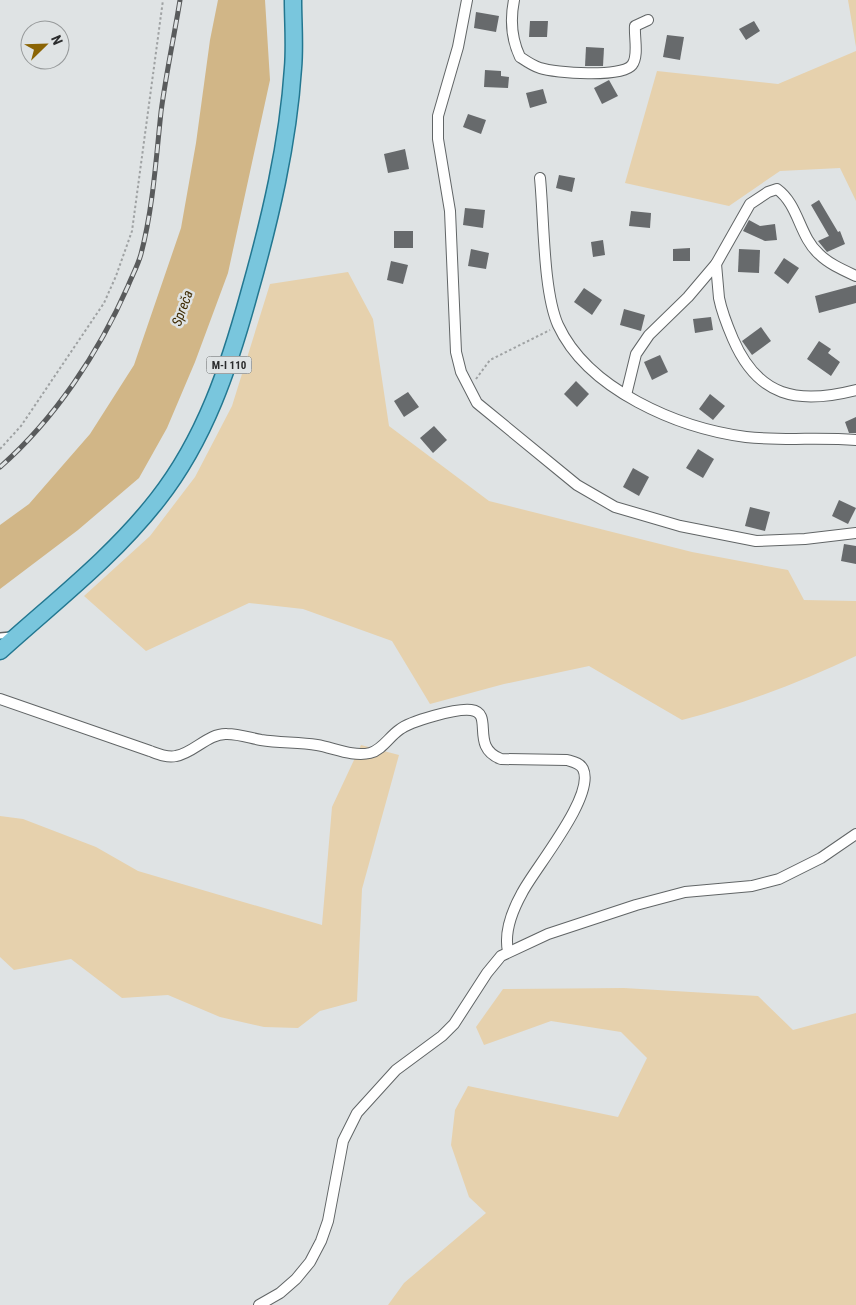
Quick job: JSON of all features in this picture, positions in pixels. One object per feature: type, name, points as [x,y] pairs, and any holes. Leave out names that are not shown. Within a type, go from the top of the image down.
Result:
[{"type":"main road","name":"M-I 110","points":[[0,651],[115,549],[158,500],[189,455],[214,401],[230,363],[268,224],[283,143],[293,68],[293,0]]},
{"type":"street","points":[[468,0],[458,48],[441,99],[437,127],[450,211],[456,352],[470,392],[477,403],[577,485],[615,507],[680,526],[756,541],[805,539],[856,533]]},
{"type":"street","points":[[514,0],[511,16],[512,33],[520,57],[539,68],[560,72],[606,72],[628,68],[633,64],[635,57],[635,26],[648,20]]},
{"type":"street","points":[[540,178],[550,296],[558,325],[584,365],[626,395],[667,416],[710,430],[747,437],[828,437],[856,440]]},
{"type":"street","points":[[626,395],[636,354],[649,335],[688,297],[716,264],[750,204],[768,192],[777,189],[788,197],[818,254],[856,276]]},
{"type":"street","points":[[716,264],[719,298],[724,320],[742,359],[752,373],[768,386],[788,395],[824,396],[856,390]]},
{"type":"street","points":[[0,699],[150,751],[175,757],[185,754],[214,736],[226,733],[262,740],[298,742],[361,754],[372,753],[380,748],[400,728],[414,721],[431,716],[471,710],[479,713],[483,721],[485,747],[491,755],[501,759],[567,760],[577,763],[583,768],[585,776],[573,813],[522,892],[507,931],[508,951]]},
{"type":"street","points":[[259,1305],[280,1293],[296,1279],[310,1262],[321,1241],[328,1221],[343,1141],[357,1113],[396,1070],[442,1036],[464,1011],[495,963],[508,951],[548,934],[636,905],[685,892],[752,886],[779,878],[822,858],[856,834]]},
{"type":"lane","points":[[0,636],[19,634]]},
{"type":"path","points":[[0,449],[21,426],[104,303],[116,276],[132,231],[162,0]]},
{"type":"path","points":[[470,392],[480,373],[490,360],[558,325]]},
{"type":"shaded area","points":[[848,0],[856,0],[856,47]]},
{"type":"shaded area","points":[[856,51],[856,201],[840,168],[780,171],[729,206],[625,183],[657,71],[778,84]]},
{"type":"shaded area","points":[[348,272],[373,319],[389,426],[489,501],[692,552],[788,570],[804,600],[856,601],[856,656],[771,692],[682,720],[589,666],[504,684],[430,704],[392,641],[303,609],[249,603],[146,651],[84,596],[150,536],[195,477],[232,406],[270,284]]},
{"type":"shaded area","points":[[361,745],[399,755],[362,889],[357,1001],[320,1011],[298,1028],[264,1027],[220,1017],[168,995],[122,998],[71,959],[14,970],[0,957],[0,816],[23,819],[96,847],[138,871],[322,925],[332,807]]},
{"type":"shaded area","points":[[624,988],[758,996],[793,1030],[856,1013],[856,1305],[388,1305],[404,1283],[486,1213],[469,1197],[451,1145],[455,1110],[468,1086],[618,1117],[647,1058],[621,1032],[551,1021],[484,1045],[476,1027],[503,989]]},
{"type":"water","name":"Spreča","points":[[218,0],[265,0],[270,80],[228,273],[195,362],[167,428],[139,478],[78,530],[0,589],[0,525],[29,504],[90,434],[134,365],[181,228]]},
{"type":"building","points":[[476,12],[499,16],[496,32],[474,28]]},
{"type":"building","points":[[530,21],[548,21],[547,37],[529,37]]},
{"type":"building","points":[[754,21],[760,31],[746,40],[739,29]]},
{"type":"building","points":[[667,35],[684,37],[680,60],[663,57]]},
{"type":"building","points":[[586,47],[604,48],[603,66],[585,66]]},
{"type":"building","points":[[485,70],[501,71],[501,76],[509,77],[508,88],[484,87]]},
{"type":"building","points":[[609,80],[618,96],[602,104],[594,88]]},
{"type":"building","points":[[543,89],[547,103],[530,108],[526,93]]},
{"type":"building","points":[[468,114],[486,120],[481,134],[463,127]]},
{"type":"building","points":[[405,149],[409,169],[388,173],[384,154]]},
{"type":"building","points":[[559,175],[575,178],[572,192],[556,188]]},
{"type":"building","points":[[819,200],[838,232],[840,231],[845,244],[827,252],[818,241],[829,236],[811,205]]},
{"type":"building","points":[[465,208],[485,210],[483,228],[463,225]]},
{"type":"building","points":[[631,211],[651,213],[650,228],[629,226]]},
{"type":"building","points":[[749,220],[760,226],[775,224],[777,240],[765,241],[743,231]]},
{"type":"building","points":[[394,231],[413,231],[413,248],[394,248]]},
{"type":"building","points":[[603,240],[605,255],[593,257],[591,242]]},
{"type":"building","points":[[690,248],[690,261],[673,261],[673,249]]},
{"type":"building","points":[[471,249],[489,253],[486,269],[468,266]]},
{"type":"building","points":[[739,249],[760,250],[759,273],[738,272]]},
{"type":"building","points":[[784,258],[799,268],[788,284],[774,273]]},
{"type":"building","points":[[391,261],[408,265],[403,284],[387,280]]},
{"type":"building","points":[[856,285],[856,303],[819,313],[815,296]]},
{"type":"building","points":[[584,288],[602,300],[592,315],[574,302]]},
{"type":"building","points":[[624,309],[645,315],[641,331],[620,325]]},
{"type":"building","points":[[711,317],[713,330],[695,333],[693,319]]},
{"type":"building","points":[[761,327],[771,341],[752,355],[742,341]]},
{"type":"building","points":[[819,341],[831,349],[828,353],[840,362],[831,376],[807,359]]},
{"type":"building","points":[[660,355],[668,372],[652,380],[644,362]]},
{"type":"building","points":[[576,381],[589,394],[577,407],[564,394]]},
{"type":"building","points":[[408,392],[419,407],[404,417],[394,401]]},
{"type":"building","points":[[710,394],[725,406],[713,420],[699,409]]},
{"type":"building","points":[[856,417],[856,433],[849,433],[845,422]]},
{"type":"building","points":[[434,426],[447,440],[433,453],[420,438]]},
{"type":"building","points":[[698,449],[714,459],[703,478],[686,468]]},
{"type":"building","points":[[633,468],[649,477],[639,496],[623,487]]},
{"type":"building","points":[[839,500],[856,508],[848,524],[832,516]]},
{"type":"building","points":[[750,507],[770,512],[765,531],[745,526]]},
{"type":"building","points":[[844,544],[856,546],[856,564],[841,561]]},
{"type":"railway","points":[[0,467],[39,428],[74,383],[104,335],[138,262],[154,183],[161,112],[180,0]]}]
